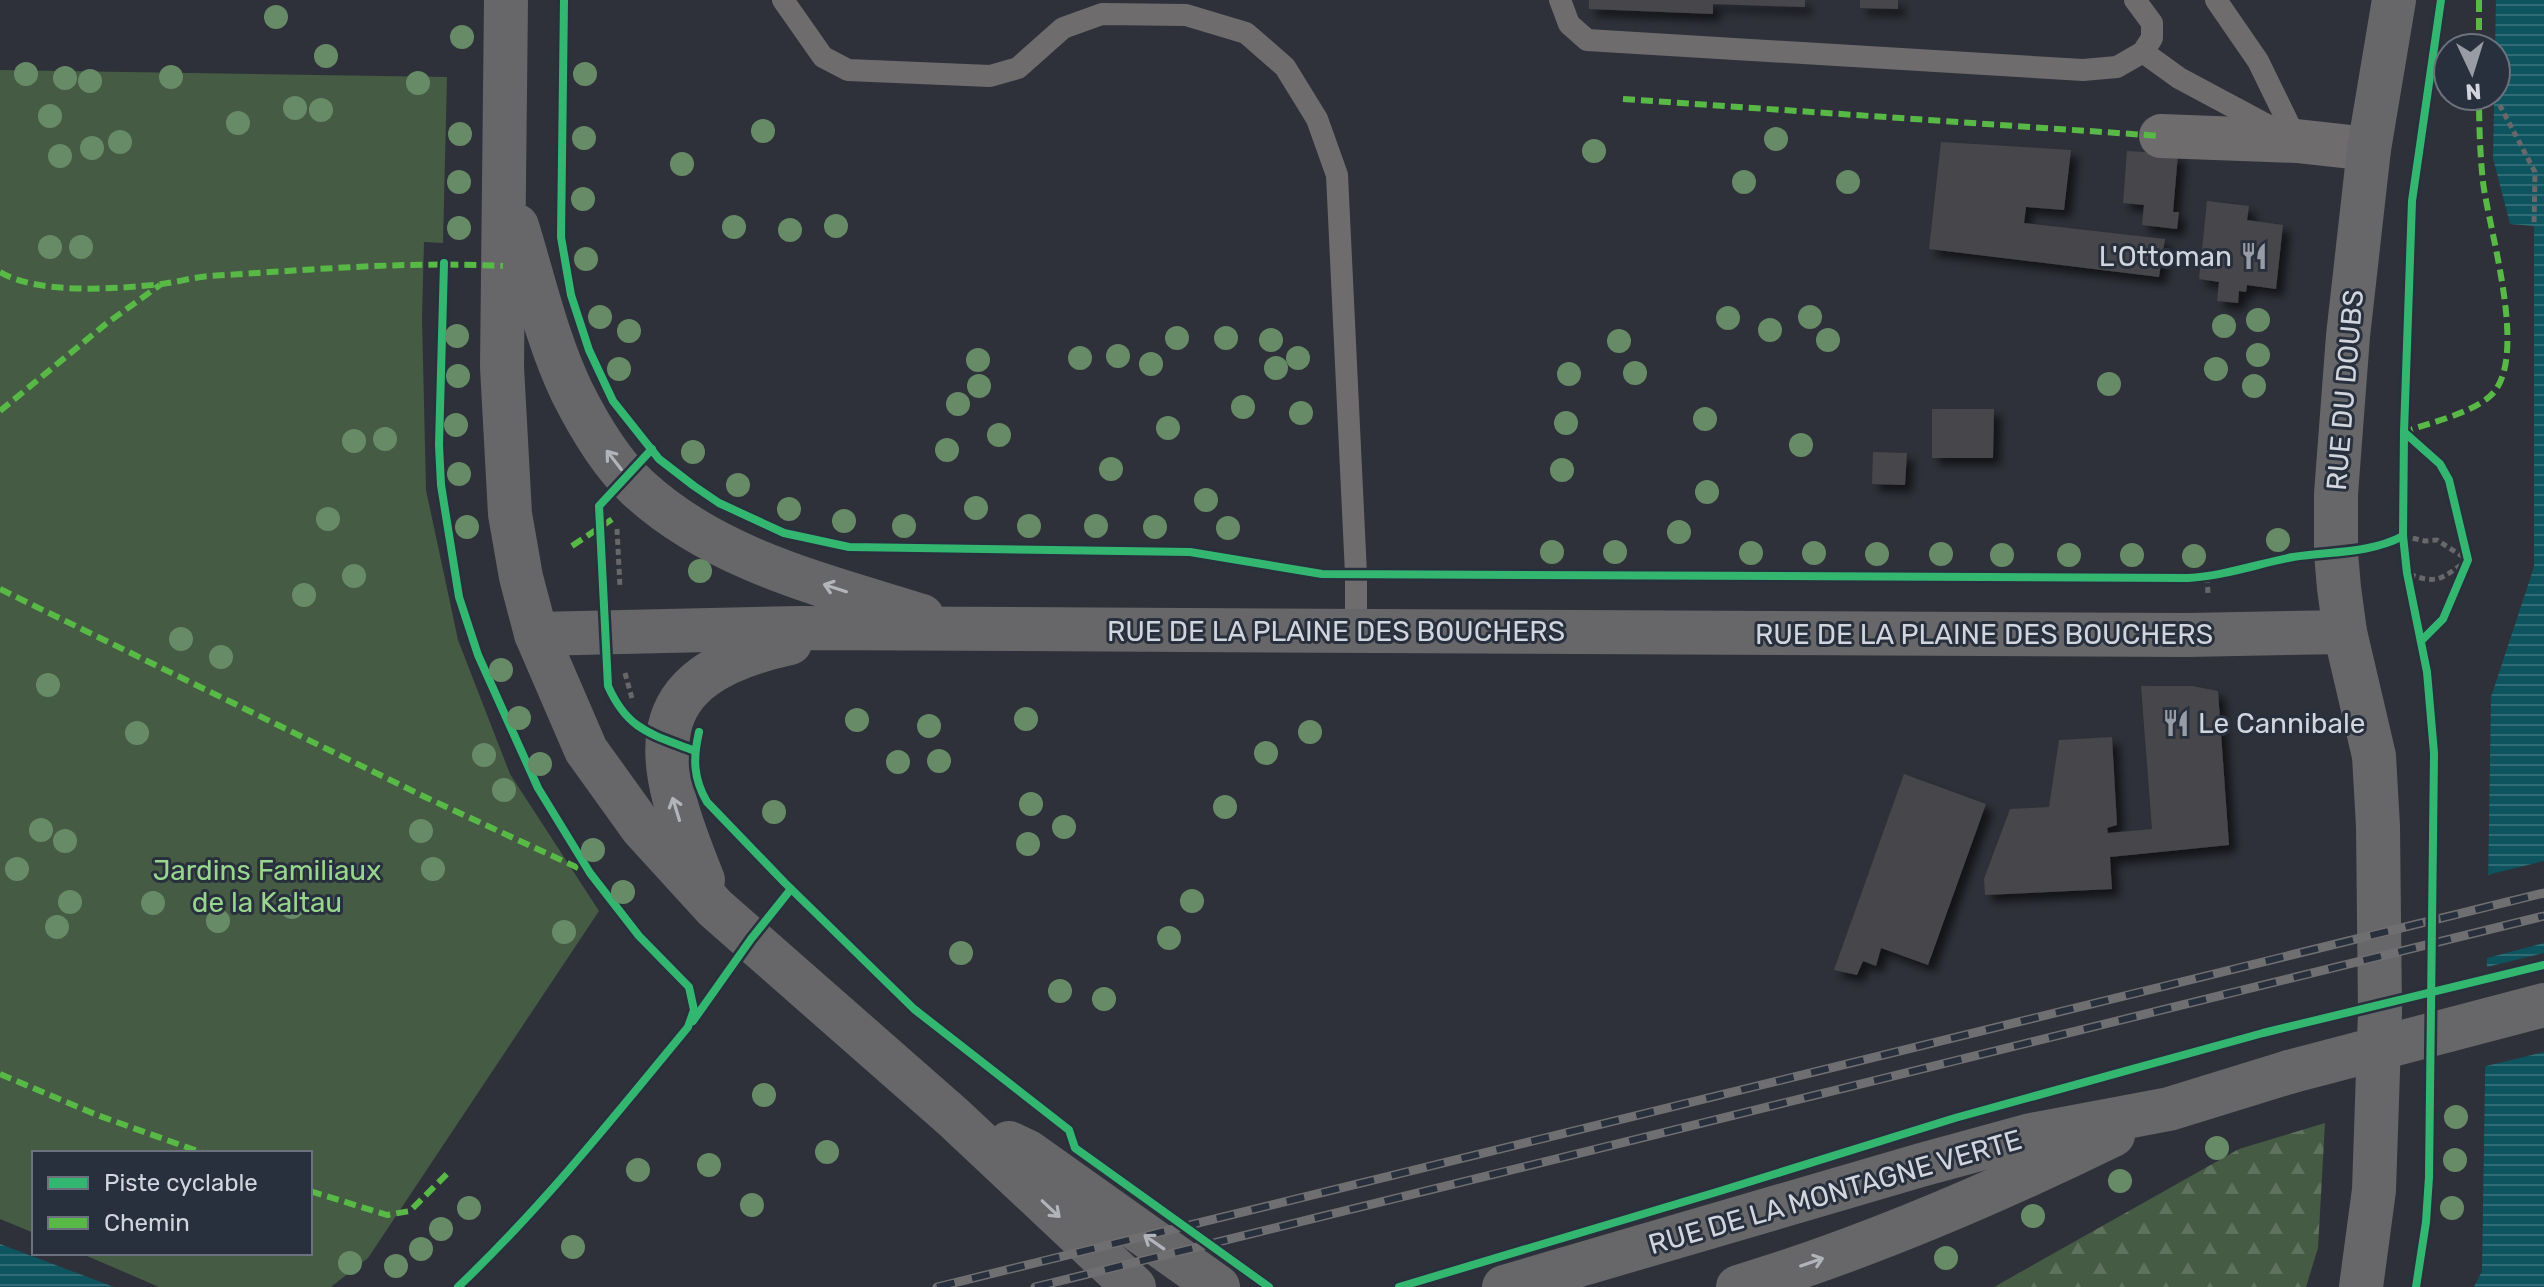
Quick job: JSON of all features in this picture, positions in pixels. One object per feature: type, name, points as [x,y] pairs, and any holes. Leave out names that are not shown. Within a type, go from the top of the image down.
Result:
[{"type":"street","name":"RUE DE LA PLAINE DES BOUCHERS","points":[[506,0],[502,367],[506,471],[521,577],[536,634],[799,628],[2172,635],[2345,632]]},
{"type":"street","name":"RUE DU DOUBS","points":[[2345,632],[2336,553],[2337,484],[2348,336],[2369,149],[2394,0]]},
{"type":"street","points":[[2161,136],[2297,141],[2369,149]]},
{"type":"street","name":"RUE DE LA PLAINE DES BOUCHERS","points":[[504,184],[572,392],[611,457],[635,486],[663,509],[736,552],[779,570],[963,629]]},
{"type":"street","points":[[715,908],[681,825],[669,782],[666,740],[671,719],[680,702],[700,680],[763,648],[821,638],[963,629]]},
{"type":"street","points":[[2345,632],[2374,756],[2378,826],[2380,1012],[2374,1175],[2361,1287]]},
{"type":"street","points":[[536,634],[586,750],[642,828],[715,908],[953,1117],[1134,1287]]},
{"type":"street","name":"RUE DE LA MONTAGNE VERTE","points":[[1504,1287],[1935,1161],[2031,1135],[2169,1109],[2289,1072],[2544,1005]]},
{"type":"street","points":[[1592,1287],[2169,1109]]},
{"type":"street","name":"RUE DE LA MONTAGNE VERTE","points":[[1738,1287],[1869,1242],[1947,1211],[2169,1109]]},
{"type":"street","points":[[953,1117],[1028,1152],[1218,1287]]},
{"type":"lane","points":[[783,0],[823,57],[848,70],[990,76],[1018,68],[1063,28],[1102,14],[1181,7],[1246,33],[1285,67],[1317,119],[1337,175],[1356,631]]},
{"type":"lane","points":[[1560,0],[1569,24],[1587,40],[2083,70],[2117,67],[2143,52],[2152,38],[2152,23],[2135,0]]},
{"type":"lane","points":[[2216,0],[2258,61],[2297,141]]},
{"type":"lane","points":[[2143,52],[2179,78],[2297,141]]},
{"type":"path","points":[[2503,112],[2535,172],[2534,225]]},
{"type":"path","points":[[2403,521],[2404,548]]},
{"type":"path","points":[[2336,553],[2384,547],[2403,536],[2437,540],[2468,560]]},
{"type":"path","points":[[2407,573],[2436,581],[2468,560],[2481,559]]},
{"type":"path","points":[[2406,561],[2409,585]]},
{"type":"path","points":[[2198,578],[2214,576]]},
{"type":"green space","name":"Jardins Familiaux de la Kaltau","points":[[0,70],[447,77],[443,243],[424,242],[422,317],[426,490],[458,640],[510,774],[599,911],[368,1258],[331,1287],[159,1287],[85,1255],[312,1255],[312,1151],[32,1151],[32,1232],[0,1219]]},
{"type":"green space","points":[[2325,1123],[2318,1248],[2306,1287],[1994,1287],[2239,1149]]},
{"type":"water","points":[[2496,0],[2544,0],[2544,1287],[2474,1287],[2482,1271],[2491,697],[2534,567],[2534,226],[2510,224],[2493,158],[2494,112],[2512,112],[2512,32],[2495,32]]},
{"type":"water","points":[[0,1244],[114,1287],[0,1287]]},
{"type":"pier","points":[[2544,861],[2544,943],[2483,959],[2483,876]]},
{"type":"pier","points":[[2544,953],[2544,1052],[2482,1067],[2483,968]]},
{"type":"building","points":[[1589,0],[1805,0],[1805,7],[1713,4],[1713,14],[1589,9]]},
{"type":"building","points":[[1860,0],[1898,0],[1898,9],[1860,8]]},
{"type":"building","points":[[1941,142],[2071,150],[2064,210],[2026,207],[2024,223],[2165,239],[2159,277],[1929,249]]},
{"type":"building","points":[[2127,151],[2178,154],[2173,212],[2179,212],[2177,229],[2142,225],[2144,205],[2123,203]]},
{"type":"building","points":[[2207,201],[2249,206],[2247,220],[2283,225],[2276,289],[2247,285],[2246,292],[2239,291],[2238,303],[2217,301],[2219,282],[2199,279]]},
{"type":"building","points":[[1932,409],[1994,409],[1993,458],[1932,458]]},
{"type":"building","points":[[1873,452],[1907,453],[1905,485],[1872,484]]},
{"type":"building","points":[[2141,686],[2192,686],[2218,691],[2229,845],[2110,857],[2112,889],[1985,895],[1984,879],[2010,809],[2049,807],[2059,740],[2112,737],[2117,825],[2107,828],[2108,833],[2152,829]]},
{"type":"building","points":[[1904,774],[1986,804],[1928,965],[1881,948],[1876,966],[1863,961],[1857,975],[1834,970]]},
{"type":"railway","points":[[937,1287],[2544,893]]},
{"type":"railway","points":[[1035,1287],[2544,916]]},
{"type":"marked path","points":[[2479,0],[2479,32]]},
{"type":"marked path","points":[[1623,99],[2161,136]]},
{"type":"marked path","points":[[2406,434],[2404,432],[2448,418],[2489,397],[2501,380],[2507,356],[2504,295],[2483,182],[2479,112]]},
{"type":"marked path","points":[[0,272],[35,284],[101,288],[162,284],[198,277],[320,269],[394,265],[503,266]]},
{"type":"marked path","points":[[0,411],[107,323],[160,285]]},
{"type":"marked path","points":[[572,546],[617,516]]},
{"type":"marked path","points":[[0,589],[425,797],[587,872]]},
{"type":"marked path","points":[[0,1074],[97,1115],[197,1151]]},
{"type":"marked path","points":[[312,1192],[387,1215],[410,1211],[448,1173]]},
{"type":"cycle path","points":[[564,0],[561,237],[571,295],[589,350],[613,401],[659,459],[719,503],[784,533],[849,547],[1190,552],[1322,574],[2188,578],[2293,557],[2363,549],[2403,536]]},
{"type":"cycle path","points":[[2416,1287],[2429,1177],[2434,753],[2427,672],[2407,573],[2403,536],[2404,432],[2412,201],[2441,0]]},
{"type":"cycle path","points":[[444,263],[439,445],[441,485],[459,597],[478,655],[538,788],[590,873],[639,936],[689,987],[694,1010],[688,1027],[577,1161],[458,1287]]},
{"type":"cycle path","points":[[2404,432],[2440,464],[2449,480],[2468,560],[2443,619],[2421,641]]},
{"type":"cycle path","points":[[652,449],[599,506],[608,686],[633,722],[654,735],[695,751]]},
{"type":"cycle path","points":[[699,732],[696,768],[707,802],[914,1009],[1069,1130],[1075,1148],[1269,1287]]},
{"type":"cycle path","points":[[693,1021],[791,889]]},
{"type":"cycle path","points":[[1399,1287],[1955,1118],[2263,1033],[2544,965]]},
{"type":"place","name":"L'Ottoman","points":[[2254,256]]},
{"type":"place","name":"Le Cannibale","points":[[2176,723]]}]
